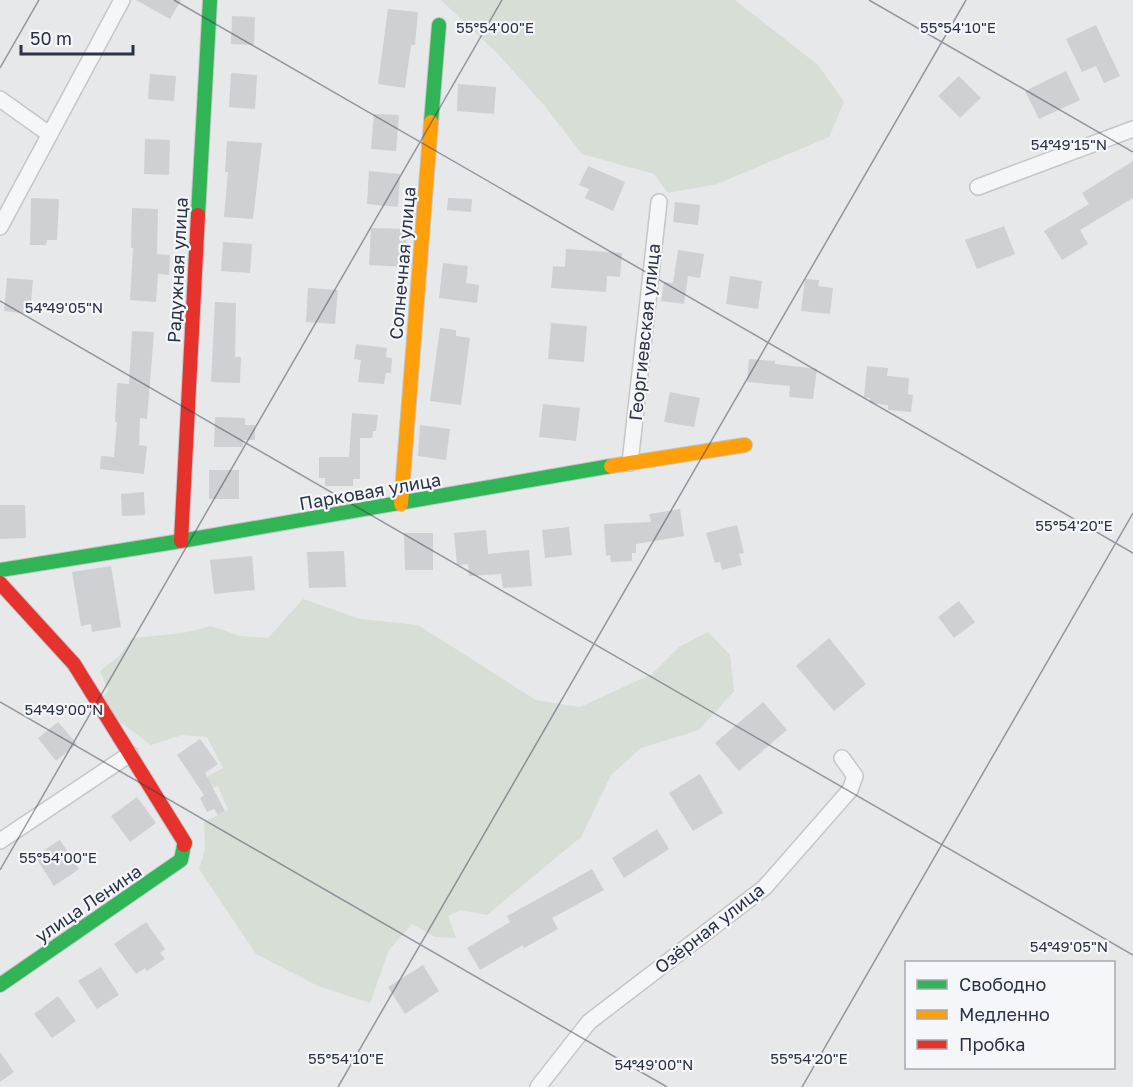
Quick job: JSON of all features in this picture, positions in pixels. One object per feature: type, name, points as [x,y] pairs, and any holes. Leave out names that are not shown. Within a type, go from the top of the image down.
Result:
[{"type":"street","points":[[0,227],[122,0]]},
{"type":"street","name":"Радужная улица","points":[[181,541],[210,0]]},
{"type":"street","name":"Солнечная улица","points":[[401,504],[439,26]]},
{"type":"street","points":[[0,99],[50,134]]},
{"type":"street","points":[[978,187],[1133,129]]},
{"type":"street","name":"Георгиевская улица","points":[[630,462],[659,202]]},
{"type":"street","name":"Парковая улица","points":[[0,570],[401,504],[630,462],[745,445]]},
{"type":"street","points":[[0,583],[74,664],[130,754],[0,841]]},
{"type":"street","name":"улица Ленина","points":[[0,985],[181,860],[185,843],[130,754]]},
{"type":"street","name":"Озёрная улица","points":[[538,1087],[589,1022],[764,888],[850,790],[855,776],[842,758]]},
{"type":"shaded area","points":[[441,0],[735,0],[818,65],[844,102],[829,137],[717,184],[668,193],[654,174],[582,154],[543,104],[497,53]]},
{"type":"shaded area","points":[[303,599],[360,619],[418,625],[536,700],[580,707],[652,674],[679,647],[708,632],[730,655],[734,691],[699,730],[641,748],[611,775],[581,837],[487,915],[461,910],[448,916],[456,938],[435,937],[412,924],[389,950],[370,1003],[318,986],[256,954],[199,869],[205,849],[204,822],[228,810],[218,786],[207,790],[201,780],[223,768],[207,737],[182,735],[151,745],[116,719],[101,699],[108,690],[100,671],[119,656],[132,638],[183,633],[211,626],[240,636],[268,638]]},
{"type":"building","points":[[136,0],[181,0],[170,19]]},
{"type":"building","points":[[388,9],[418,12],[415,45],[411,45],[405,88],[378,84]]},
{"type":"building","points":[[232,16],[255,17],[254,45],[231,44]]},
{"type":"building","points":[[1096,25],[1120,76],[1104,83],[1096,66],[1082,72],[1066,39]]},
{"type":"building","points":[[1066,71],[1080,100],[1039,119],[1025,91]]},
{"type":"building","points":[[231,73],[257,75],[255,109],[229,107]]},
{"type":"building","points":[[150,74],[176,76],[174,101],[148,99]]},
{"type":"building","points":[[959,76],[981,98],[960,118],[938,96]]},
{"type":"building","points":[[458,84],[496,87],[494,114],[457,111]]},
{"type":"building","points":[[374,114],[399,115],[396,151],[371,149]]},
{"type":"building","points":[[145,139],[170,140],[169,175],[144,174]]},
{"type":"building","points":[[227,141],[262,143],[253,219],[224,217],[228,172],[225,172]]},
{"type":"building","points":[[1133,161],[1133,198],[1080,230],[1088,244],[1062,260],[1044,231],[1089,204],[1082,193]]},
{"type":"building","points":[[588,166],[625,182],[613,211],[585,198],[589,189],[579,185]]},
{"type":"building","points":[[369,171],[400,174],[398,207],[367,204]]},
{"type":"building","points":[[31,198],[59,199],[57,240],[47,240],[46,245],[30,245]]},
{"type":"building","points":[[448,198],[472,199],[471,212],[447,210]]},
{"type":"building","points":[[675,202],[700,205],[698,225],[673,222]]},
{"type":"building","points":[[132,208],[158,209],[157,254],[170,255],[169,275],[158,274],[156,302],[130,300],[133,248],[131,248]]},
{"type":"building","points":[[1004,226],[1015,254],[977,269],[965,240]]},
{"type":"building","points":[[371,228],[407,229],[406,267],[369,265]]},
{"type":"building","points":[[223,242],[252,244],[250,273],[221,271]]},
{"type":"building","points":[[566,249],[622,253],[620,277],[607,276],[606,292],[551,288],[553,266],[565,267]]},
{"type":"building","points":[[678,250],[704,254],[700,278],[688,276],[684,304],[661,301],[664,282],[673,283]]},
{"type":"building","points":[[443,263],[468,266],[466,283],[479,285],[477,303],[439,298]]},
{"type":"building","points":[[730,276],[762,281],[758,309],[726,304]]},
{"type":"building","points":[[7,278],[33,280],[30,314],[4,311]]},
{"type":"building","points":[[805,279],[819,280],[818,286],[833,288],[830,314],[801,311]]},
{"type":"building","points":[[308,288],[338,290],[335,324],[306,322]]},
{"type":"building","points":[[215,302],[236,303],[235,357],[241,357],[240,383],[211,382]]},
{"type":"building","points":[[551,323],[587,326],[584,362],[548,359]]},
{"type":"building","points":[[440,328],[456,330],[456,336],[470,338],[461,405],[430,401]]},
{"type":"building","points":[[132,331],[154,332],[147,419],[140,418],[139,445],[147,446],[144,474],[100,469],[101,456],[114,457],[117,383],[129,384]]},
{"type":"building","points":[[356,344],[387,348],[386,357],[392,358],[391,373],[386,373],[384,384],[358,382],[361,360],[354,359]]},
{"type":"building","points":[[749,359],[775,361],[775,364],[817,369],[813,399],[789,397],[790,386],[747,382]]},
{"type":"building","points":[[867,366],[888,368],[887,376],[909,378],[908,394],[913,395],[911,412],[888,410],[888,405],[870,403],[870,398],[864,397]]},
{"type":"building","points":[[670,392],[700,398],[694,427],[664,422]]},
{"type":"building","points":[[543,404],[580,408],[576,441],[539,437]]},
{"type":"building","points":[[352,413],[378,415],[376,431],[373,431],[372,438],[360,438],[360,479],[353,479],[353,486],[325,486],[325,478],[319,478],[319,457],[349,457]]},
{"type":"building","points":[[215,417],[245,418],[245,425],[255,425],[255,440],[243,440],[243,447],[214,447]]},
{"type":"building","points":[[420,425],[450,429],[446,460],[418,456]]},
{"type":"building","points":[[209,470],[239,470],[239,499],[209,499]]},
{"type":"building","points":[[144,492],[145,515],[122,516],[121,494]]},
{"type":"building","points":[[0,505],[25,505],[26,538],[0,539]]},
{"type":"building","points":[[680,509],[684,536],[636,544],[636,553],[632,553],[632,561],[611,562],[610,555],[606,556],[604,524],[651,522],[649,514]]},
{"type":"building","points":[[737,525],[744,553],[739,554],[742,565],[722,570],[720,562],[715,563],[706,533]]},
{"type":"building","points":[[569,527],[572,555],[545,558],[542,530]]},
{"type":"building","points":[[486,530],[488,554],[529,550],[532,586],[503,588],[501,574],[469,576],[468,564],[457,565],[454,533]]},
{"type":"building","points":[[404,533],[433,533],[433,570],[405,570]]},
{"type":"building","points":[[344,551],[346,587],[309,588],[307,552]]},
{"type":"building","points":[[252,556],[255,590],[214,594],[210,560]]},
{"type":"building","points":[[111,566],[121,627],[92,632],[91,624],[81,626],[72,572]]},
{"type":"building","points":[[959,601],[975,622],[954,638],[938,617]]},
{"type":"building","points":[[829,638],[866,684],[834,711],[796,666]]},
{"type":"building","points":[[763,702],[787,730],[739,771],[715,743]]},
{"type":"building","points":[[58,722],[77,744],[56,761],[38,738]]},
{"type":"building","points":[[200,739],[218,764],[205,773],[225,811],[218,815],[214,809],[207,812],[200,798],[204,795],[177,755]]},
{"type":"building","points":[[700,774],[723,813],[693,831],[669,793]]},
{"type":"building","points":[[137,797],[156,823],[130,842],[111,816]]},
{"type":"building","points":[[657,829],[669,849],[624,878],[612,858]]},
{"type":"building","points":[[60,840],[79,869],[54,886],[36,858]]},
{"type":"building","points":[[592,869],[604,890],[552,918],[558,929],[524,948],[523,945],[480,970],[467,948],[510,922],[507,916]]},
{"type":"building","points":[[146,922],[165,949],[160,953],[165,959],[147,971],[145,968],[136,974],[114,944]]},
{"type":"building","points":[[423,965],[439,991],[405,1014],[388,987]]},
{"type":"building","points":[[101,967],[119,995],[97,1009],[78,981]]},
{"type":"building","points":[[58,996],[76,1021],[52,1038],[34,1014]]},
{"type":"building","points":[[0,1052],[14,1072],[0,1082]]},
{"type":"traffic: fast","points":[[198,215],[210,0]]},
{"type":"traffic: fast","points":[[431,122],[439,25]]},
{"type":"traffic: fast","points":[[0,570],[611,466]]},
{"type":"traffic: fast","points":[[0,985],[181,860],[184,845]]},
{"type":"traffic: slow","points":[[401,504],[431,122]]},
{"type":"traffic: slow","points":[[611,466],[745,445]]},
{"type":"traffic: jam","points":[[181,541],[198,215]]},
{"type":"traffic: jam","points":[[0,583],[74,664],[185,843],[184,845]]}]
